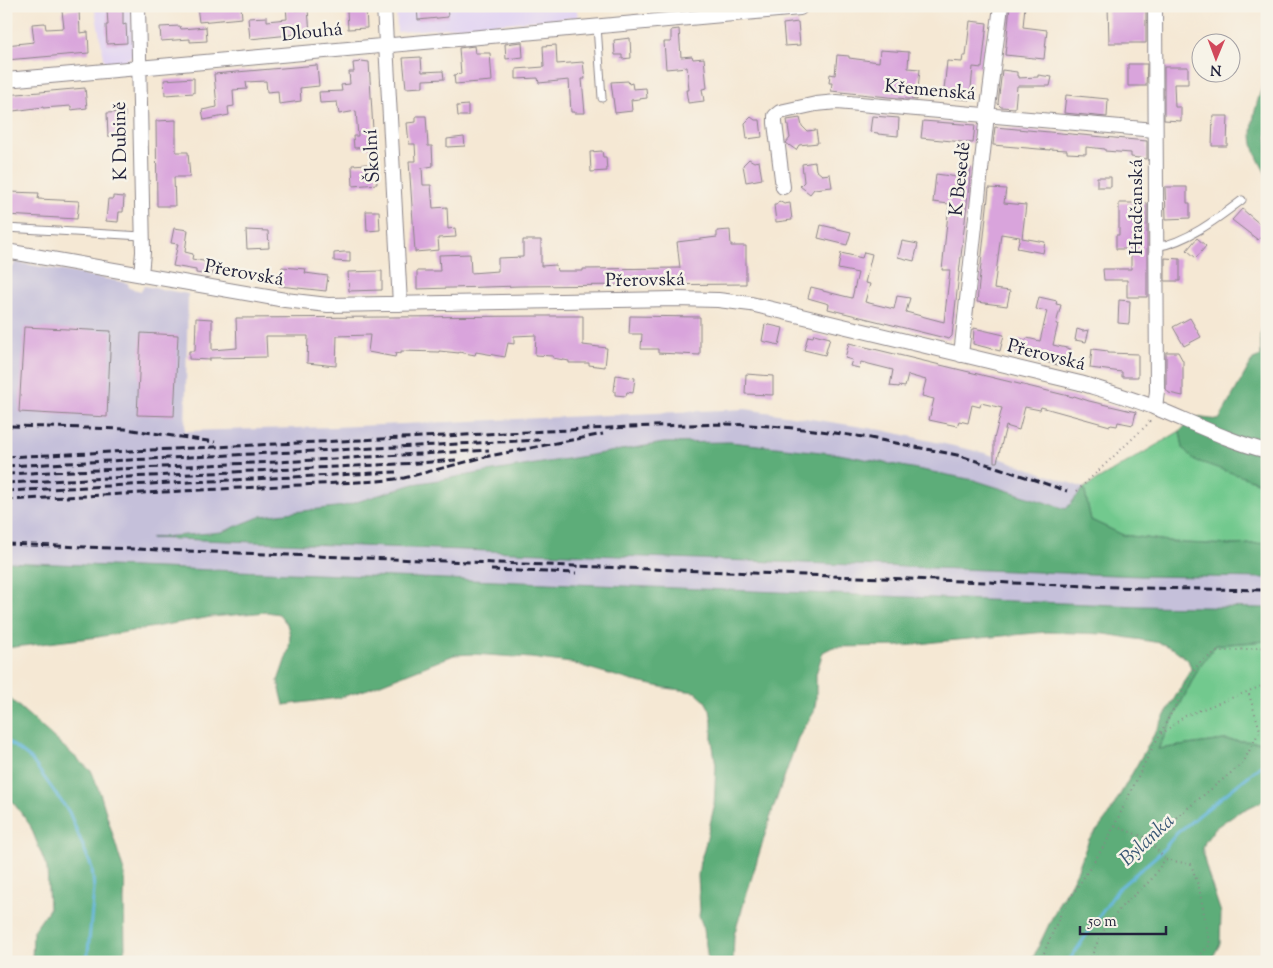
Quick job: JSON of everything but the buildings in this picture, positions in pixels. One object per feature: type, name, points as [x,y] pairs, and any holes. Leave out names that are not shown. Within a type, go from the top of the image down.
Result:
[{"type":"street","name":"K Dubině","points":[[138,6],[141,275]]},
{"type":"street","name":"Školní","points":[[384,6],[400,304]]},
{"type":"street","name":"Hradčanská","points":[[1155,6],[1155,408]]},
{"type":"street","name":"K Besedě","points":[[961,355],[997,7]]},
{"type":"street","name":"Dlouhá","points":[[6,80],[597,26],[745,9],[800,8]]},
{"type":"street","name":"Křemenská","points":[[783,187],[775,116],[780,112],[816,104],[837,102],[1155,130]]},
{"type":"street","name":"Přerovská","points":[[6,251],[303,302],[344,305],[675,299],[718,300],[751,304],[1080,383],[1114,393],[1155,408],[1210,432],[1267,451]]},
{"type":"lane","points":[[597,26],[602,98]]},
{"type":"lane","points":[[1156,247],[1168,244],[1197,230],[1215,220],[1242,200]]},
{"type":"lane","points":[[6,228],[142,236]]},
{"type":"path","points":[[1077,491],[1149,423],[1155,408]]},
{"type":"path","points":[[1040,962],[1062,911],[1106,843],[1148,756],[1198,664],[1216,652],[1267,647]]},
{"type":"path","points":[[1159,736],[1185,716],[1267,684]]},
{"type":"path","points":[[1150,841],[1243,764],[1260,730],[1248,691]]},
{"type":"path","points":[[1114,826],[1147,838],[1166,860],[1191,864],[1199,888],[1210,945],[1193,962]]},
{"type":"path","points":[[1089,962],[1101,934],[1123,905],[1151,880],[1166,860]]},
{"type":"shaded area","points":[[94,6],[132,6],[133,54],[126,61],[105,63]]},
{"type":"shaded area","points":[[396,6],[576,6],[578,17],[397,32]]},
{"type":"shaded area","points":[[15,262],[128,283],[129,288],[141,291],[144,286],[188,294],[185,431],[334,427],[746,409],[882,430],[985,453],[1084,488],[1066,509],[974,480],[730,442],[664,443],[414,484],[344,506],[262,516],[222,532],[157,538],[1141,576],[1267,578],[1267,608],[1140,606],[6,562],[6,266],[13,267]]},
{"type":"green space","points":[[1267,75],[1267,176],[1255,152],[1252,127]]},
{"type":"green space","points":[[1267,311],[1267,487],[1261,483],[1194,460],[1183,448],[1180,431],[1195,417],[1219,420],[1253,359],[1261,356],[1261,333]]},
{"type":"green space","points":[[1180,431],[1183,448],[1267,487],[1267,543],[1234,545],[1183,543],[1123,535],[1091,520],[1084,488]]},
{"type":"green space","points":[[730,442],[839,454],[974,480],[1066,509],[1084,488],[1091,520],[1123,535],[1183,543],[1234,545],[1267,543],[1267,578],[1141,576],[150,538],[222,532],[262,516],[344,506],[414,484],[664,443]]},
{"type":"green space","points":[[6,562],[1140,606],[1267,608],[1267,641],[1216,645],[1199,667],[1158,749],[1224,740],[1259,742],[1267,736],[1267,799],[1235,814],[1215,828],[1205,842],[1203,855],[1221,913],[1220,944],[1210,962],[1031,962],[1061,899],[1078,869],[1089,839],[1108,816],[1191,669],[1188,660],[1174,649],[1160,643],[1105,634],[1047,632],[905,646],[833,647],[823,652],[816,674],[814,712],[798,738],[772,812],[734,935],[733,962],[708,962],[704,929],[699,916],[698,876],[714,807],[716,765],[710,710],[705,701],[695,692],[633,681],[571,663],[472,654],[454,655],[368,689],[338,698],[284,705],[278,681],[289,649],[290,635],[287,624],[279,614],[267,612],[211,617],[98,637],[6,648]]},
{"type":"green space","points":[[1267,641],[1267,736],[1259,742],[1224,740],[1158,749],[1199,667],[1216,645]]},
{"type":"green space","points":[[6,695],[92,772],[125,875],[125,947],[122,962],[32,962],[33,932],[49,909],[47,868],[30,825],[6,793]]},
{"type":"waterway","points":[[6,740],[31,759],[69,812],[92,868],[94,889],[87,962]]},
{"type":"waterway","name":"Bylanka","points":[[1068,962],[1118,889],[1161,852],[1177,833],[1267,761]]},
{"type":"railway","points":[[6,457],[726,424],[814,430],[870,438],[957,455],[1067,491]]},
{"type":"railway","points":[[11,426],[125,429],[215,442]]},
{"type":"railway","points":[[6,500],[378,481],[404,478],[489,456],[603,434]]},
{"type":"railway","points":[[6,466],[540,440]]},
{"type":"railway","points":[[6,474],[298,461],[489,450]]},
{"type":"railway","points":[[6,483],[456,460]]},
{"type":"railway","points":[[6,491],[396,472]]},
{"type":"railway","points":[[6,544],[1141,588],[1267,590]]},
{"type":"railway","points":[[491,570],[576,573]]}]
